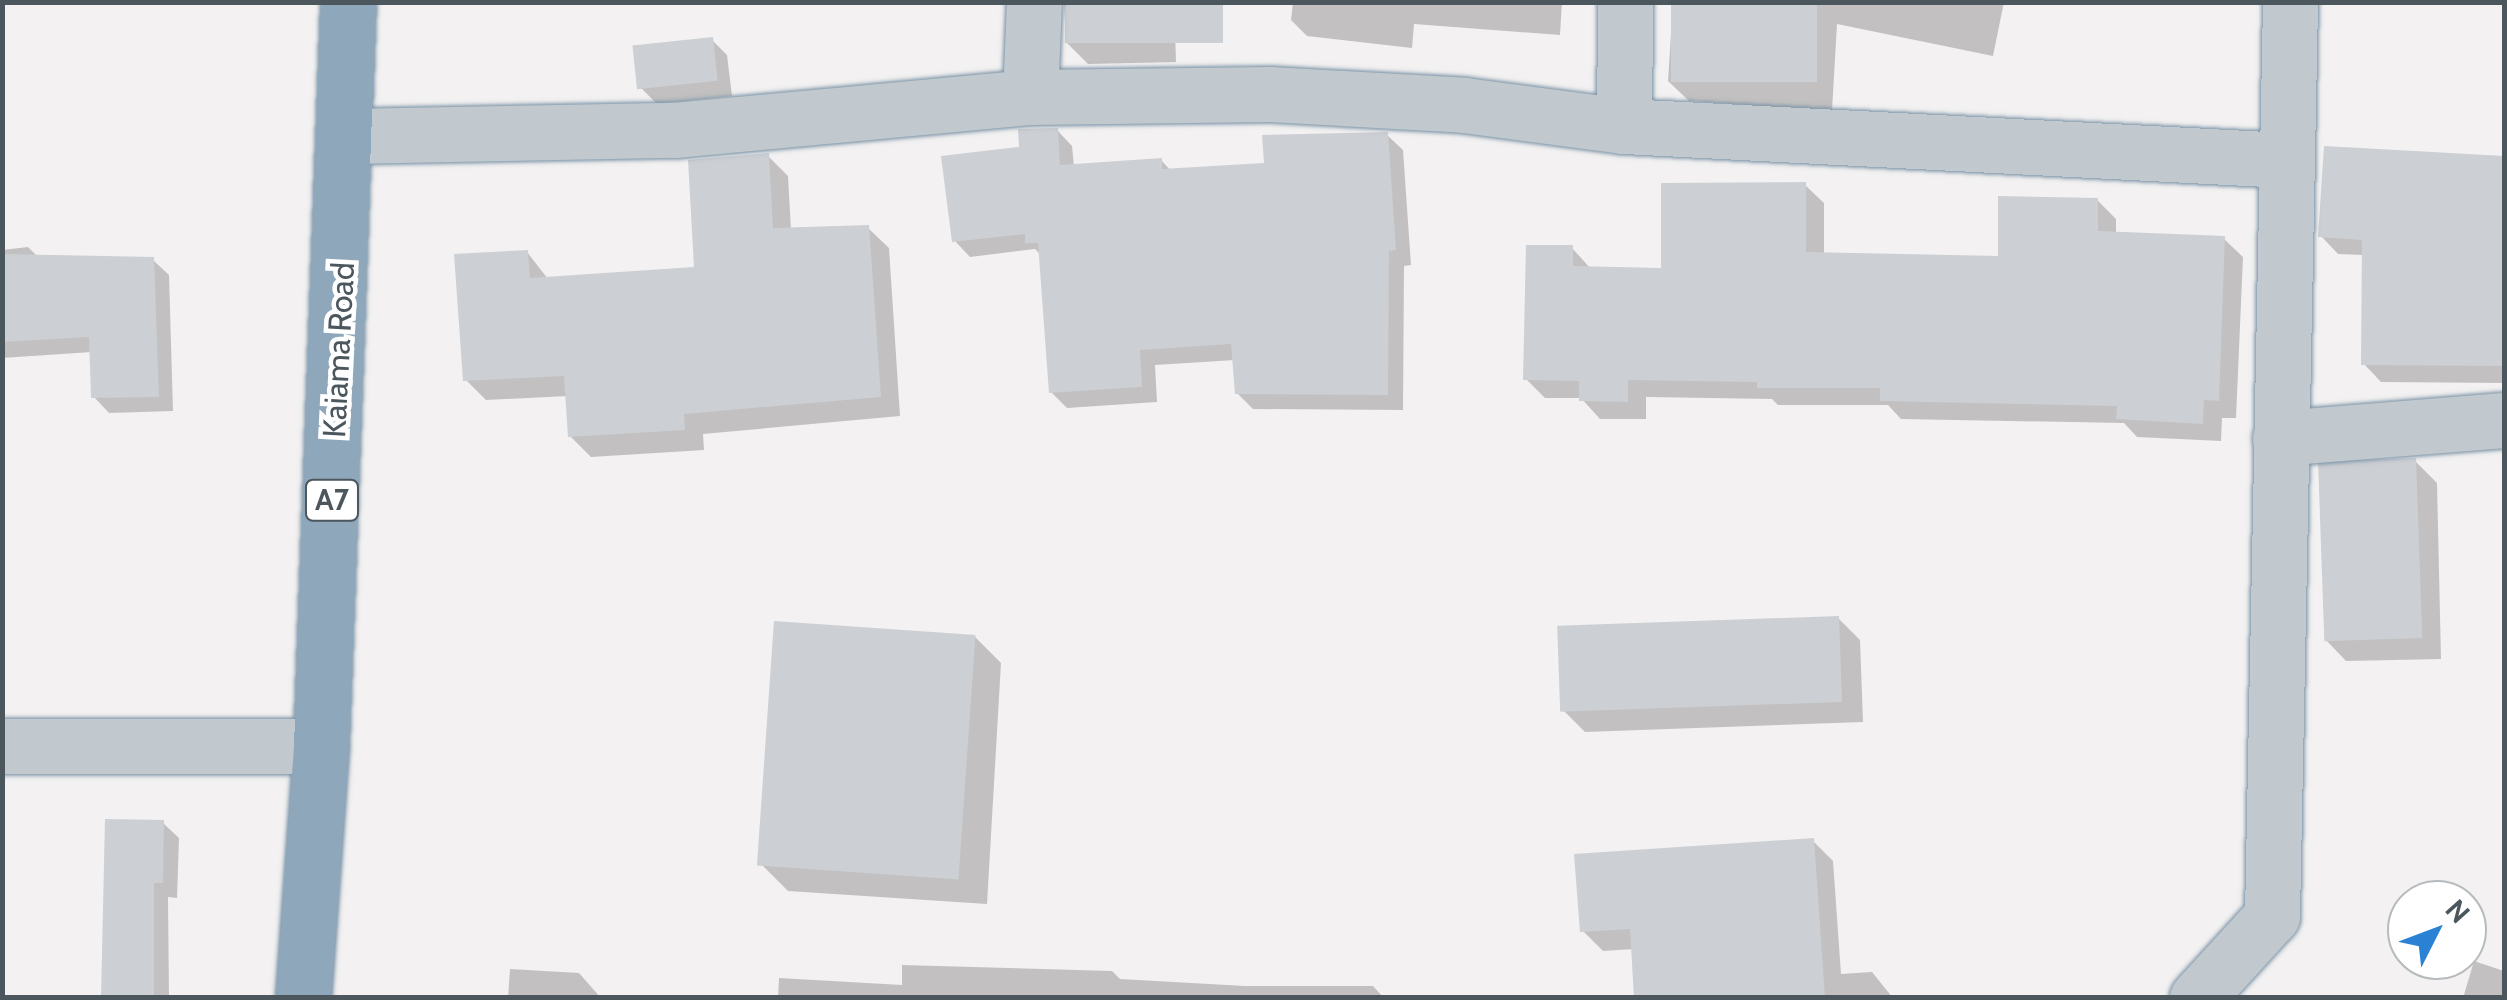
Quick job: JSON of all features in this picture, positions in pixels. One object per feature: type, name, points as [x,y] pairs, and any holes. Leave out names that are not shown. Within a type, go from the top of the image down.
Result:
[{"type":"highway","name":"Kaiama Road","points":[[303,998],[321,746],[348,136],[348,2]]},
{"type":"street","points":[[1030,97],[1034,2]]},
{"type":"street","points":[[1624,126],[1625,2]]},
{"type":"street","points":[[2197,998],[2272,916],[2290,2]]},
{"type":"street","points":[[348,136],[674,130],[1030,97],[1270,94],[1464,104],[1624,126],[2286,160]]},
{"type":"street","points":[[2280,438],[2504,420]]},
{"type":"street","points":[[2,746],[321,746]]},
{"type":"building","points":[[1065,2],[1223,2],[1223,43],[1065,43]]},
{"type":"building","points":[[1671,2],[1817,2],[1817,82],[1671,82]]},
{"type":"building","points":[[713,37],[718,81],[637,89],[632,45]]},
{"type":"building","points":[[1058,128],[1060,165],[1162,158],[1162,169],[1264,163],[1262,135],[1388,132],[1396,250],[1389,251],[1388,395],[1235,394],[1231,344],[1140,350],[1142,387],[1049,393],[1038,243],[1025,243],[1025,234],[952,242],[941,156],[1019,147],[1018,129]]},
{"type":"building","points":[[2324,146],[2504,156],[2504,366],[2361,365],[2362,240],[2318,237]]},
{"type":"building","points":[[769,153],[773,228],[869,225],[881,397],[684,414],[685,430],[568,437],[564,376],[463,381],[454,254],[528,250],[530,278],[694,267],[688,160]]},
{"type":"building","points":[[1806,182],[1806,252],[1998,256],[1998,196],[2098,198],[2098,231],[2225,236],[2219,401],[2204,400],[2203,424],[2116,419],[2117,406],[1880,401],[1880,388],[1757,388],[1757,382],[1628,380],[1628,402],[1579,401],[1579,381],[1523,380],[1526,245],[1573,245],[1573,266],[1661,268],[1661,183]]},
{"type":"building","points":[[2,254],[154,257],[159,397],[91,398],[89,337],[2,342]]},
{"type":"building","points":[[2416,458],[2422,638],[2324,641],[2318,461]]},
{"type":"building","points":[[1839,616],[1842,702],[1560,712],[1557,626]]},
{"type":"building","points":[[774,621],[976,635],[958,879],[757,865]]},
{"type":"building","points":[[105,819],[164,820],[163,883],[154,883],[154,998],[101,998]]},
{"type":"building","points":[[1814,838],[1825,998],[1634,998],[1630,929],[1580,932],[1574,854]]}]
